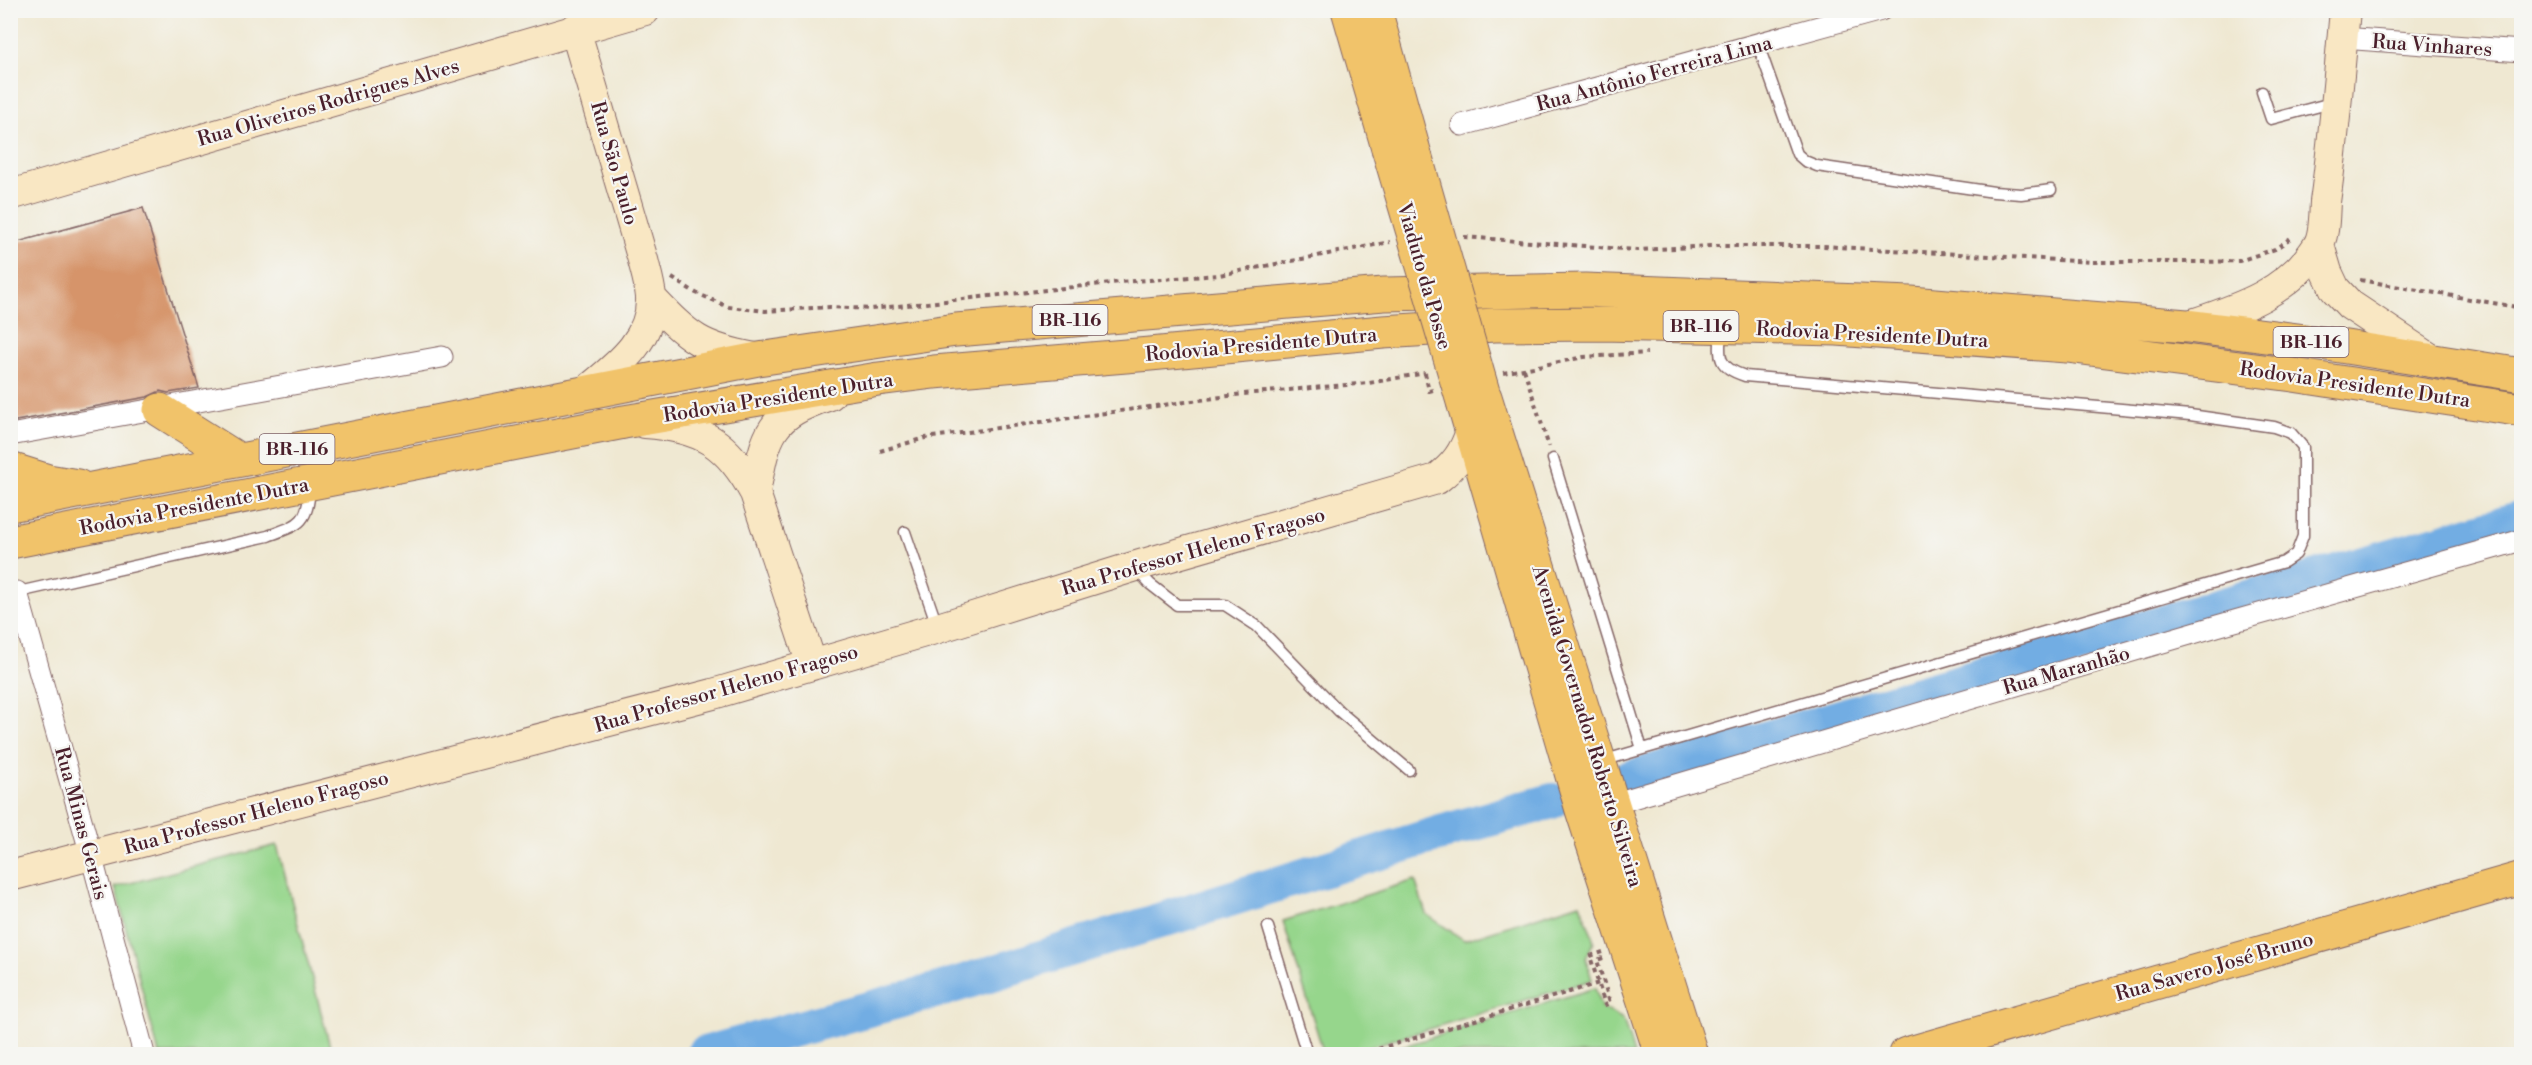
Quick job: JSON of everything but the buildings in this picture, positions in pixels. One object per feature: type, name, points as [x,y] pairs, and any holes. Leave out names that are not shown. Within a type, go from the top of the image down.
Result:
[{"type":"main road","name":"Rua Oliveiros Rodrigues Alves","points":[[10,195],[573,20],[645,10]]},
{"type":"main road","points":[[1348,10],[1400,146]]},
{"type":"main road","points":[[1375,10],[1400,146]]},
{"type":"main road","name":"Rua São Paulo","points":[[573,20],[643,260],[651,298],[646,326],[636,345],[621,362],[584,393]]},
{"type":"main road","points":[[2343,24],[2320,240],[2327,272],[2336,289],[2350,305],[2434,361]]},
{"type":"main road","name":"Viaduto da Posse","points":[[1400,146],[1481,401]]},
{"type":"main road","points":[[2187,326],[2238,308],[2271,293],[2296,274],[2320,240]]},
{"type":"main road","name":"Rodovia Presidente Dutra","points":[[10,505],[758,359],[956,330],[1384,294],[1503,290],[1676,293],[1911,303],[2187,326],[2321,343],[2522,375]]},
{"type":"main road","points":[[651,298],[681,329],[705,345],[720,352],[758,359]]},
{"type":"main road","name":"Rodovia Presidente Dutra","points":[[10,542],[624,422],[878,379],[1383,332],[1515,325],[1837,329],[2084,347],[2293,375],[2522,410]]},
{"type":"main road","points":[[755,493],[763,450],[779,420],[804,404],[878,379]]},
{"type":"main road","name":"Rua Professor Heleno Fragoso","points":[[10,876],[712,694],[938,628],[1133,567],[1437,479],[1462,455],[1481,401]]},
{"type":"main road","name":"Avenida Governador Roberto Silveira","points":[[1481,401],[1487,491],[1582,810],[1661,1054]]},
{"type":"main road","name":"Avenida Governador Roberto Silveira","points":[[1481,401],[1599,762],[1691,1054]]},
{"type":"main road","points":[[160,410],[239,460]]},
{"type":"main road","points":[[624,422],[673,425],[708,437],[729,453],[743,471],[755,493],[812,664]]},
{"type":"main road","points":[[10,469],[48,481],[95,488]]},
{"type":"main road","name":"Rua Professor Heleno Fragoso","points":[[1437,479],[1455,481],[1487,491]]},
{"type":"main road","name":"Rua Savero José Bruno","points":[[1906,1054],[2522,878]]},
{"type":"street","name":"Rua Antônio Ferreira Lima","points":[[1462,125],[1881,10]]},
{"type":"street","name":"Rua Vinhares","points":[[2343,24],[2522,51]]},
{"type":"street","points":[[10,435],[160,410],[442,357]]},
{"type":"street","name":"Rua Maranhão","points":[[1612,804],[2206,629],[2522,540]]},
{"type":"street","name":"Rua Minas Gerais","points":[[14,593],[91,855],[144,1054]]},
{"type":"lane","points":[[1758,44],[1797,154],[1805,161],[1817,166],[1994,192],[2020,194],[2051,190]]},
{"type":"lane","points":[[2262,92],[2271,120],[2336,102]]},
{"type":"lane","points":[[1599,762],[2289,560],[2299,549],[2303,536],[2303,447],[2291,433],[2274,427],[2190,415],[1745,376],[1732,372],[1723,365],[1719,353],[1721,326]]},
{"type":"lane","points":[[1553,459],[1642,749]]},
{"type":"lane","points":[[14,593],[268,536],[298,525],[309,508],[311,483]]},
{"type":"lane","points":[[905,532],[938,628]]},
{"type":"lane","points":[[1133,567],[1149,584],[1177,605],[1225,605],[1257,626],[1339,711],[1409,770]]},
{"type":"lane","points":[[1268,927],[1307,1054]]},
{"type":"path","points":[[1466,236],[1637,250],[1710,246],[1822,246],[2092,262],[2239,261],[2275,249],[2296,234],[2320,240]]},
{"type":"path","points":[[643,260],[696,293],[729,307],[765,311],[830,307],[871,309],[1120,282],[1219,275],[1381,243]]},
{"type":"path","points":[[2354,279],[2522,308]]},
{"type":"path","points":[[1481,401],[1524,369],[1584,357],[1654,353]]},
{"type":"path","points":[[1524,369],[1553,459]]},
{"type":"path","points":[[880,451],[925,438],[1243,394],[1369,383],[1425,373]]},
{"type":"path","points":[[1601,953],[1590,957],[1605,1005],[1610,1003],[1597,960],[1609,956]]},
{"type":"path","points":[[1361,1054],[1599,983]]},
{"type":"green space","points":[[277,845],[332,1054],[159,1054],[115,887]]},
{"type":"green space","points":[[1415,880],[1426,914],[1464,940],[1580,903],[1594,941],[1586,958],[1592,980],[1345,1054],[1324,1054],[1283,921]]},
{"type":"green space","points":[[1595,988],[1601,1007],[1623,1019],[1634,1054],[1377,1054]]},
{"type":"waterway","points":[[1627,779],[2522,518]]},
{"type":"waterway","points":[[704,1054],[942,989],[1444,832],[1552,801]]}]
